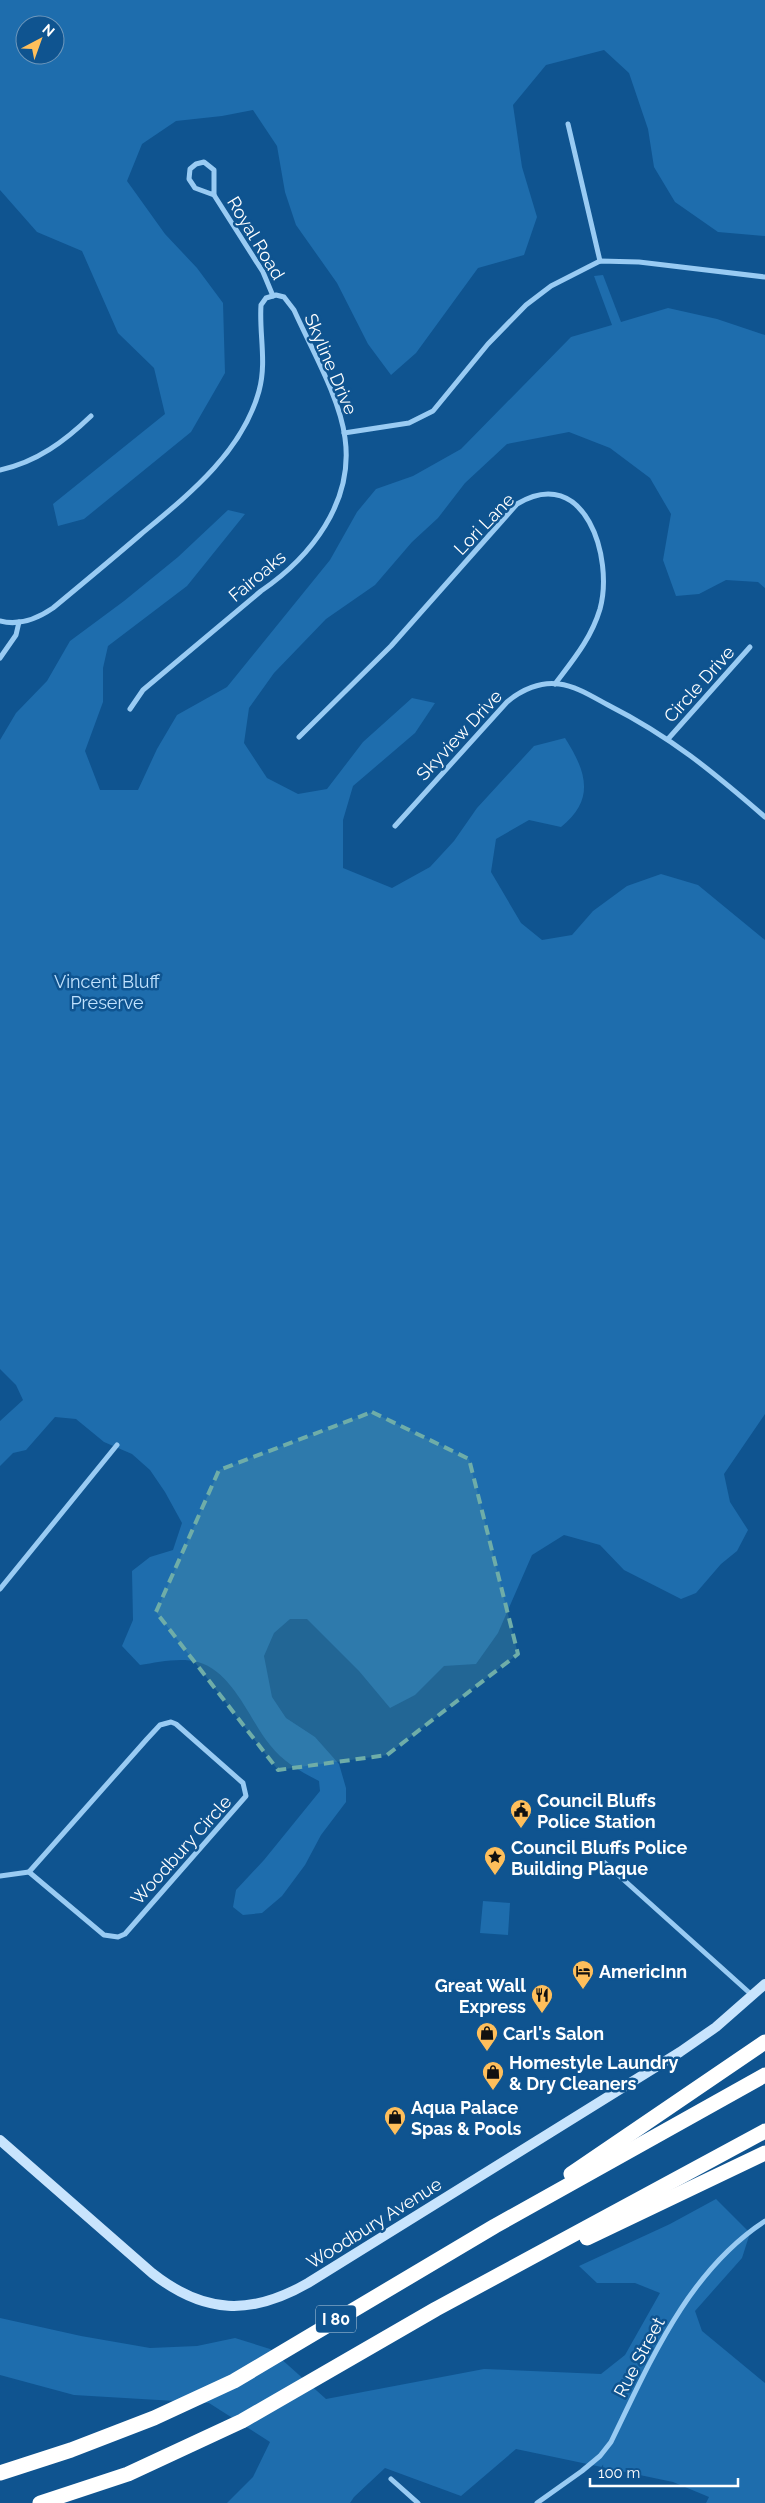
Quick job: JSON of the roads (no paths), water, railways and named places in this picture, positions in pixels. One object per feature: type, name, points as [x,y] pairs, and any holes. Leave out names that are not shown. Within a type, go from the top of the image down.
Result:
[{"type":"highway","points":[[496,2226],[765,2042]]},
{"type":"highway","name":"I 80","points":[[0,2473],[71,2450],[154,2418],[234,2381],[496,2226],[765,2075]]},
{"type":"highway","name":"I 80","points":[[40,2503],[128,2474],[236,2424],[436,2309],[765,2131]]},
{"type":"highway","points":[[436,2309],[765,2153]]},
{"type":"main road","name":"Woodbury Avenue","points":[[0,2140],[152,2273],[177,2291],[193,2299],[222,2306],[266,2303],[308,2283],[670,2058],[710,2031],[765,1984]]},
{"type":"street","points":[[568,124],[600,261]]},
{"type":"street","name":"Royal Road","points":[[214,195],[195,188],[190,182],[189,172],[196,164],[204,162],[214,170],[214,195],[263,272],[273,296]]},
{"type":"street","name":"Skyline Drive","points":[[273,296],[284,297],[294,310],[337,407],[344,433],[409,423],[433,411],[488,344],[526,305],[551,286],[600,261],[639,262],[765,277]]},
{"type":"street","points":[[0,621],[19,622],[30,620],[53,608],[179,502],[214,468],[244,426],[258,393],[264,357],[261,305],[266,298],[273,296]]},
{"type":"street","points":[[0,470],[17,465],[57,446],[92,416]]},
{"type":"street","name":"Fairoaks","points":[[130,708],[144,690],[261,590],[281,577],[319,535],[335,508],[342,488],[346,452],[344,433]]},
{"type":"street","name":"Lori Lane","points":[[300,737],[392,646],[517,504],[541,494],[564,497],[582,510],[596,537],[603,569],[600,608],[590,636],[555,684]]},
{"type":"street","points":[[0,658],[16,634],[19,622]]},
{"type":"street","name":"Circle Drive","points":[[668,739],[750,647]]},
{"type":"street","points":[[555,684],[568,686],[643,722],[710,769],[765,817]]},
{"type":"street","name":"Skyview Drive","points":[[395,826],[507,702],[528,688],[555,684]]},
{"type":"street","points":[[0,1589],[117,1445]]},
{"type":"street","name":"Woodbury Circle","points":[[163,1723],[176,1724],[243,1783],[244,1799],[125,1934],[118,1937],[104,1936],[30,1872],[163,1723]]},
{"type":"street","points":[[605,1863],[753,1996]]},
{"type":"street","points":[[0,1876],[30,1872]]},
{"type":"street","name":"Rue Street","points":[[537,2503],[600,2456],[611,2442],[667,2331],[695,2289],[711,2267],[731,2246],[765,2221]]},
{"type":"street","points":[[391,2479],[418,2503]]},
{"type":"place","name":"Council Bluffs Police Station","points":[[521,1829]]},
{"type":"place","name":"Council Bluffs Police Building Plaque","points":[[495,1876]]},
{"type":"place","name":"AmericInn","points":[[583,1990]]},
{"type":"place","name":"Great Wall Express","points":[[542,2014]]},
{"type":"place","name":"Carl's Salon","points":[[487,2052]]},
{"type":"place","name":"Homestyle Laundry & Dry Cleaners","points":[[493,2091]]},
{"type":"place","name":"Aqua Palace Spas & Pools","points":[[395,2136]]},
{"type":"park label","name":"Vincent Bluff Preserve","points":[[107,991]]}]
